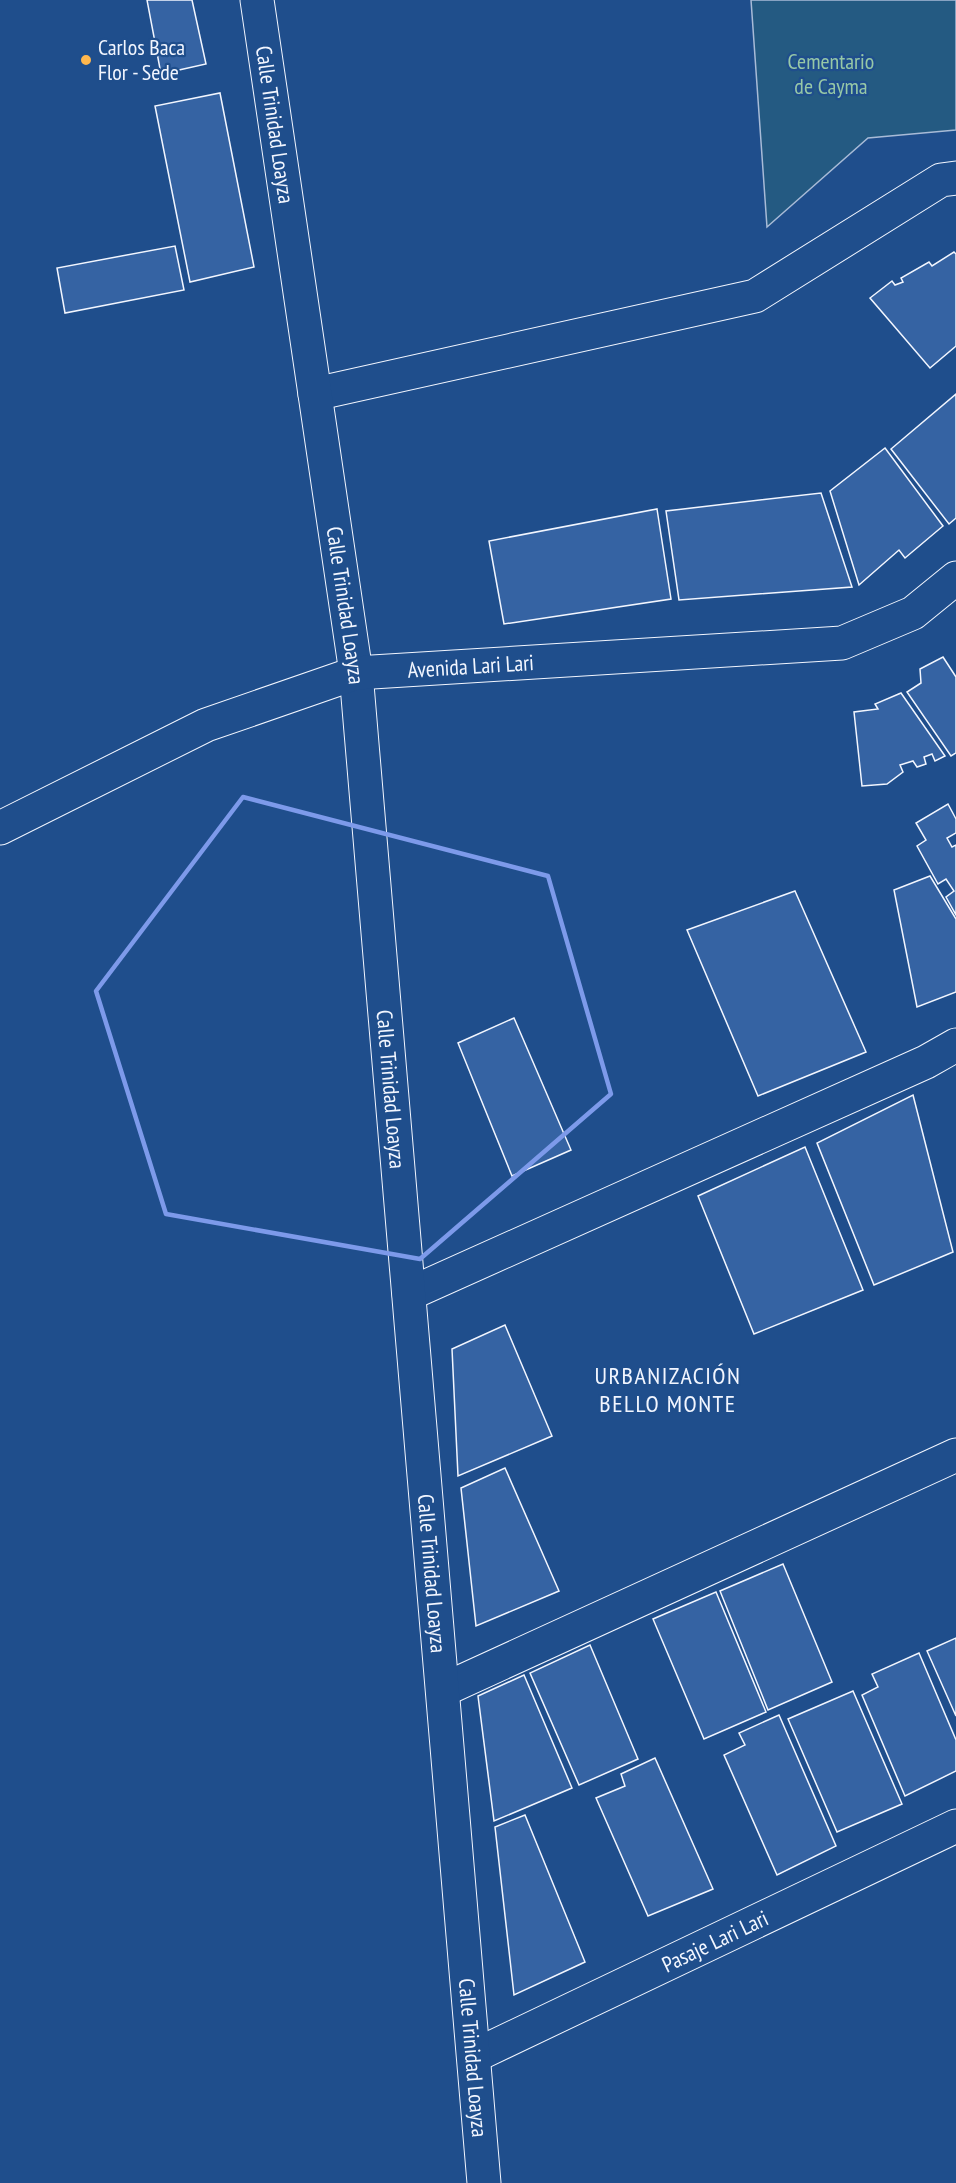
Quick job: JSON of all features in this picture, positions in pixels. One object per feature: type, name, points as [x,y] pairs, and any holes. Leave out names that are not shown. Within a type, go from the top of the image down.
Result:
[{"type":"street","name":"Calle Trinidad Loayza","points":[[256,0],[356,673],[484,2183]]},
{"type":"street","points":[[315,394],[755,296],[941,180],[956,178]]},
{"type":"street","name":"Avenida Lari Lari","points":[[0,828],[206,725],[356,673],[842,643],[914,613],[956,579]]},
{"type":"street","points":[[409,1294],[926,1062],[956,1045]]},
{"type":"street","points":[[443,1690],[956,1455]]},
{"type":"street","name":"Pasaje Lari Lari","points":[[474,2056],[956,1826]]},
{"type":"highlighted area","points":[[243,797],[548,876],[611,1094],[420,1259],[166,1214],[96,991]]},
{"type":"green space","name":"Cementario de Cayma","points":[[751,0],[956,0],[956,130],[868,138],[767,227]]},
{"type":"building","points":[[147,0],[192,0],[206,64],[161,74]]},
{"type":"building","points":[[220,93],[254,267],[190,282],[155,106]]},
{"type":"building","points":[[175,246],[184,290],[65,313],[57,268]]},
{"type":"building","points":[[954,252],[956,254],[956,346],[930,368],[870,298],[892,281],[895,285],[903,282],[901,278],[929,262],[932,266]]},
{"type":"building","points":[[956,394],[956,518],[949,524],[891,449]]},
{"type":"building","points":[[885,448],[943,526],[905,558],[899,550],[859,585],[830,491]]},
{"type":"building","points":[[821,493],[852,587],[679,600],[666,511]]},
{"type":"building","points":[[657,509],[671,599],[504,624],[489,541]]},
{"type":"building","points":[[943,657],[956,677],[956,753],[951,756],[907,692],[921,683],[920,669]]},
{"type":"building","points":[[901,693],[945,756],[935,761],[932,754],[924,757],[926,764],[917,767],[913,761],[900,765],[903,772],[887,784],[862,786],[854,712],[878,709],[875,704]]},
{"type":"building","points":[[948,804],[956,819],[956,833],[947,838],[952,847],[956,845],[956,915],[946,897],[954,891],[946,879],[938,884],[917,846],[926,840],[916,823]]},
{"type":"building","points":[[930,876],[956,919],[956,992],[917,1007],[894,890]]},
{"type":"building","points":[[795,891],[866,1052],[758,1096],[687,930]]},
{"type":"building","points":[[514,1018],[571,1150],[512,1176],[458,1043]]},
{"type":"building","points":[[913,1095],[953,1252],[874,1285],[817,1143]]},
{"type":"building","points":[[805,1147],[863,1290],[754,1334],[698,1196]]},
{"type":"building","points":[[505,1325],[552,1436],[458,1476],[452,1349]]},
{"type":"building","points":[[505,1468],[559,1591],[476,1626],[461,1488]]},
{"type":"building","points":[[783,1564],[832,1682],[768,1710],[720,1591]]},
{"type":"building","points":[[716,1592],[766,1712],[704,1739],[653,1619]]},
{"type":"building","points":[[956,1638],[956,1716],[927,1651]]},
{"type":"building","points":[[590,1645],[638,1759],[579,1785],[530,1673]]},
{"type":"building","points":[[919,1653],[956,1740],[956,1771],[905,1796],[862,1695],[878,1687],[872,1674]]},
{"type":"building","points":[[524,1675],[572,1788],[494,1821],[478,1696]]},
{"type":"building","points":[[853,1691],[902,1804],[837,1832],[788,1719]]},
{"type":"building","points":[[779,1715],[836,1846],[777,1875],[724,1755],[745,1745],[739,1733]]},
{"type":"building","points":[[655,1758],[713,1889],[648,1916],[596,1798],[625,1786],[621,1774]]},
{"type":"building","points":[[525,1815],[585,1962],[514,1995],[495,1827]]},
{"type":"place","name":"Carlos Baca Flor - Sede","points":[[86,60]]},
{"type":"district","name":"URBANIZACIÓN BELLO MONTE","points":[[668,1390]]}]
